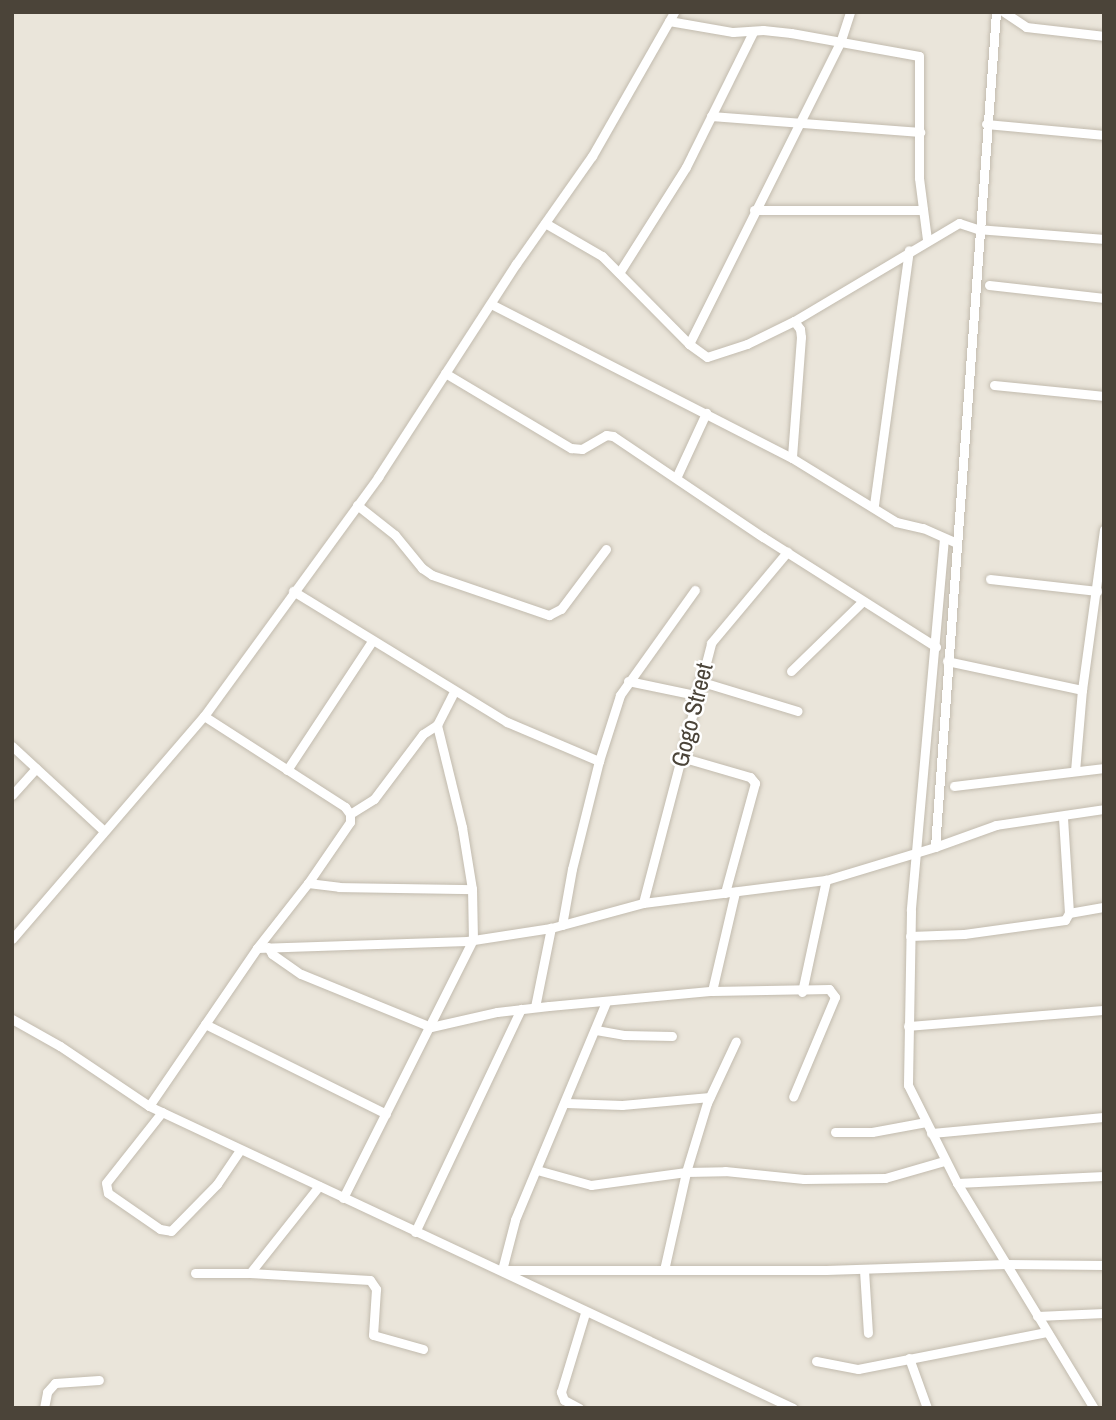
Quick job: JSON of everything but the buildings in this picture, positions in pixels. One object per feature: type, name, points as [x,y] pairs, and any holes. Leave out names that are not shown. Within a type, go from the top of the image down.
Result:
[{"type":"street","points":[[689,344],[840,43],[850,12]]},
{"type":"street","points":[[935,847],[978,229],[996,12]]},
{"type":"street","points":[[1004,12],[1026,27],[1104,36]]},
{"type":"street","points":[[12,939],[103,830],[204,716],[357,505],[592,156],[671,17],[753,32],[763,30],[791,33],[919,56],[923,210],[927,240]]},
{"type":"street","points":[[619,273],[687,167],[753,32]]},
{"type":"street","points":[[711,116],[920,132]]},
{"type":"street","points":[[986,124],[1104,135]]},
{"type":"street","points":[[754,210],[923,210]]},
{"type":"street","points":[[545,223],[603,256],[703,355],[719,355],[794,321],[909,250],[959,223],[978,229],[1104,239]]},
{"type":"street","points":[[874,505],[909,250]]},
{"type":"street","points":[[989,285],[1104,298]]},
{"type":"street","points":[[491,304],[792,458],[874,505],[896,522],[923,528],[956,543]]},
{"type":"street","points":[[792,458],[801,337],[800,329],[794,321]]},
{"type":"street","points":[[445,373],[571,448],[582,449],[606,435],[613,436],[948,658],[1082,690]]},
{"type":"street","points":[[994,385],[1104,396]]},
{"type":"street","points":[[676,478],[706,413]]},
{"type":"street","points":[[357,505],[395,535],[422,568],[432,575],[544,614],[561,609],[607,549]]},
{"type":"street","points":[[1075,771],[1082,690],[1104,530]]},
{"type":"street","points":[[944,538],[910,936],[908,1085],[944,1161],[1094,1408]]},
{"type":"street","name":"Gogo Street","points":[[643,903],[695,695],[714,638],[787,552]]},
{"type":"street","points":[[990,579],[1097,591]]},
{"type":"street","points":[[562,925],[572,869],[599,761],[628,681],[695,590]]},
{"type":"street","points":[[293,591],[507,722],[599,761]]},
{"type":"street","points":[[791,671],[863,601]]},
{"type":"street","points":[[1092,629],[1104,631]]},
{"type":"street","points":[[287,770],[372,641]]},
{"type":"street","points":[[628,681],[695,695]]},
{"type":"street","points":[[699,681],[798,711]]},
{"type":"street","points":[[350,814],[374,799],[423,734],[437,725],[454,691]]},
{"type":"street","points":[[149,1106],[257,948],[308,883],[350,822],[350,814],[345,807],[204,716]]},
{"type":"street","points":[[343,1198],[473,940],[472,889],[462,827],[437,725]]},
{"type":"street","points":[[12,746],[103,830]]},
{"type":"street","points":[[681,757],[750,777],[755,783],[730,893],[712,991]]},
{"type":"street","points":[[12,795],[36,768]]},
{"type":"street","points":[[954,786],[1104,768]]},
{"type":"street","points":[[257,948],[473,940],[551,928],[643,903],[826,880],[917,853],[996,825],[1104,809]]},
{"type":"street","points":[[1063,817],[1069,913]]},
{"type":"street","points":[[802,992],[826,880]]},
{"type":"street","points":[[308,883],[339,887],[472,889]]},
{"type":"street","points":[[910,936],[964,934],[1060,922],[1069,913],[1104,907]]},
{"type":"street","points":[[535,1007],[551,928]]},
{"type":"street","points":[[268,947],[272,954],[301,974],[431,1027],[535,1007],[712,991],[802,992],[829,989],[835,997],[793,1097]]},
{"type":"street","points":[[502,1270],[515,1220],[606,1002]]},
{"type":"street","points":[[415,1232],[521,1009]]},
{"type":"street","points":[[908,1026],[1104,1010]]},
{"type":"street","points":[[12,1019],[60,1046],[149,1106],[415,1232],[502,1270],[585,1313],[701,1364],[776,1405],[793,1408]]},
{"type":"street","points":[[205,1024],[386,1114]]},
{"type":"street","points":[[596,1030],[630,1036],[672,1036]]},
{"type":"street","points":[[664,1270],[686,1172],[710,1097],[736,1041]]},
{"type":"street","points":[[566,1103],[622,1105],[710,1097]]},
{"type":"street","points":[[162,1112],[106,1183],[108,1193],[160,1229],[172,1231],[217,1184],[240,1150]]},
{"type":"street","points":[[931,1133],[1104,1117]]},
{"type":"street","points":[[835,1132],[872,1132],[926,1122]]},
{"type":"street","points":[[537,1170],[591,1185],[686,1172],[726,1171],[804,1179],[885,1178],[944,1161]]},
{"type":"street","points":[[957,1183],[1104,1176]]},
{"type":"street","points":[[250,1273],[319,1186]]},
{"type":"street","points":[[502,1270],[864,1270],[1006,1264],[1104,1265]]},
{"type":"street","points":[[864,1270],[868,1333]]},
{"type":"street","points":[[195,1273],[250,1273],[369,1280],[376,1289],[373,1335],[423,1349]]},
{"type":"street","points":[[579,1408],[564,1401],[561,1392],[585,1313]]},
{"type":"street","points":[[1037,1316],[1104,1313]]},
{"type":"street","points":[[816,1361],[858,1368],[1046,1332]]},
{"type":"street","points":[[909,1358],[927,1408]]},
{"type":"street","points":[[44,1408],[47,1392],[55,1383],[99,1380]]},
{"type":"shaded area","points":[[12,12],[1104,12],[1104,1408],[12,1408]]}]
